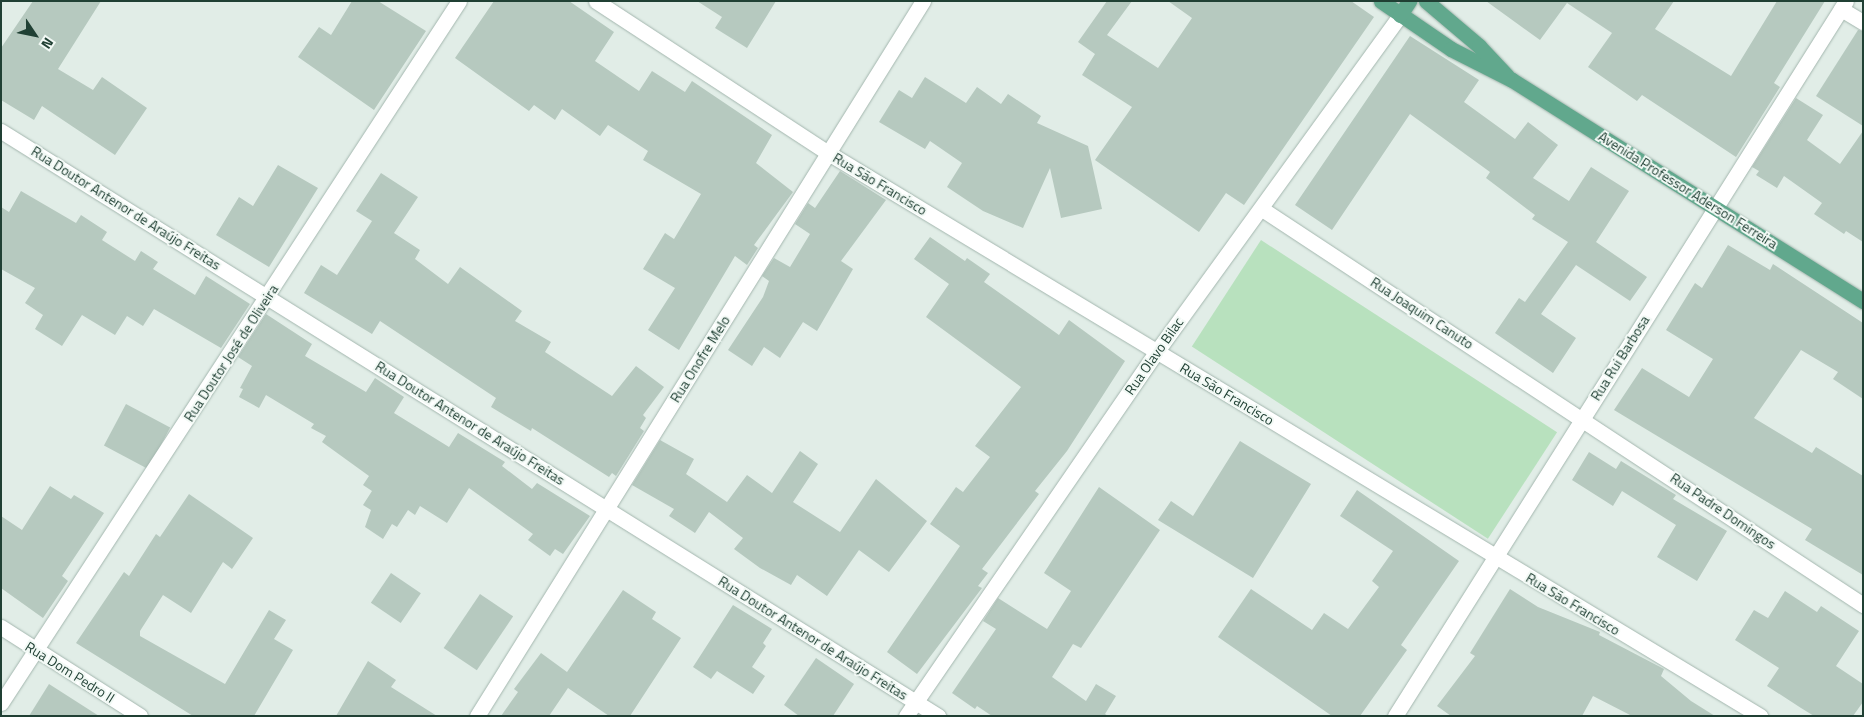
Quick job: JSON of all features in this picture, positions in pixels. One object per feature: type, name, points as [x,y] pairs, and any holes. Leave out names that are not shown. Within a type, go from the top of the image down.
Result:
[{"type":"main road","points":[[1381,1],[1468,60],[1512,80]]},
{"type":"main road","name":"Rua Olavo Bilac","points":[[1400,15],[1409,1]]},
{"type":"main road","points":[[1426,1],[1479,46],[1512,80]]},
{"type":"main road","name":"Avenida Professor Aderson Ferreira","points":[[1512,80],[1715,206],[1863,301]]},
{"type":"street","name":"Rua Doutor José de Oliveira","points":[[1,703],[459,1]]},
{"type":"street","name":"Rua São Francisco","points":[[596,1],[830,154],[1760,716]]},
{"type":"street","name":"Rua Onofre Melo","points":[[477,716],[830,154],[923,1]]},
{"type":"street","points":[[1844,5],[1863,22]]},
{"type":"street","name":"Rua Rui Barbosa","points":[[1395,716],[1715,206],[1844,5]]},
{"type":"street","name":"Rua Olavo Bilac","points":[[906,716],[1157,351],[1262,209],[1400,15]]},
{"type":"street","name":"Rua Doutor Antenor de Araújo Freitas","points":[[1,131],[938,716]]},
{"type":"street","name":"Rua Joaquim Canuto","points":[[1262,209],[1583,417]]},
{"type":"street","name":"Rua Padre Domingos","points":[[1583,417],[1863,605]]},
{"type":"street","name":"Rua Dom Pedro II","points":[[1,627],[140,716]]},
{"type":"green space","points":[[1261,240],[1557,432],[1488,539],[1192,347]]},
{"type":"building","points":[[33,1],[101,1],[58,69],[93,90],[102,77],[147,108],[115,155],[42,106],[34,120],[1,100],[1,48]]},
{"type":"building","points":[[352,1],[378,1],[426,31],[374,110],[298,57],[319,27],[331,35]]},
{"type":"building","points":[[494,1],[569,1],[614,32],[595,61],[639,91],[652,71],[685,92],[692,81],[772,135],[756,163],[793,192],[754,245],[758,248],[747,265],[735,256],[679,350],[648,330],[675,288],[643,269],[665,233],[674,239],[701,194],[643,160],[648,151],[608,125],[600,136],[562,109],[555,120],[534,105],[529,111],[455,58]]},
{"type":"building","points":[[697,1],[776,1],[747,48],[715,28],[722,17]]},
{"type":"building","points":[[1107,1],[1132,1],[1107,35],[1158,68],[1192,18],[1168,1],[1351,1],[1374,17],[1244,205],[1226,193],[1199,232],[1095,160],[1132,107],[1082,75],[1095,54],[1078,42]]},
{"type":"building","points":[[1486,1],[1674,1],[1655,29],[1731,76],[1777,1],[1825,1],[1774,83],[1780,87],[1736,157],[1642,95],[1637,101],[1588,67],[1612,33],[1567,3],[1540,40]]},
{"type":"building","points":[[1858,30],[1863,31],[1863,126],[1816,96]]},
{"type":"building","points":[[1410,36],[1479,80],[1464,102],[1515,139],[1528,122],[1558,145],[1533,178],[1569,201],[1591,167],[1629,191],[1596,242],[1647,277],[1630,301],[1576,265],[1541,314],[1576,338],[1553,373],[1495,333],[1519,298],[1525,302],[1568,242],[1532,219],[1535,215],[1486,178],[1490,172],[1410,114],[1332,230],[1295,205]]},
{"type":"building","points":[[925,77],[966,103],[977,87],[1001,104],[1008,94],[1041,116],[1037,123],[1088,146],[1102,209],[1061,218],[1050,168],[1023,228],[983,211],[947,187],[962,163],[930,141],[925,149],[879,122],[899,90],[912,98]]},
{"type":"building","points":[[1796,98],[1823,115],[1807,140],[1840,164],[1863,131],[1863,242],[1846,231],[1844,234],[1814,214],[1822,203],[1784,176],[1777,188],[1756,175],[1759,171],[1752,167]]},
{"type":"building","points":[[278,165],[318,188],[269,267],[216,235],[239,197],[253,206]]},
{"type":"building","points":[[840,171],[886,200],[841,261],[853,269],[817,331],[803,322],[780,358],[764,347],[752,366],[728,350],[763,297],[769,281],[762,276],[774,258],[790,267],[810,234],[795,224],[808,203],[815,208]]},
{"type":"building","points":[[381,173],[418,197],[394,233],[420,250],[415,259],[448,284],[460,267],[522,311],[515,321],[551,342],[545,352],[612,396],[636,366],[664,387],[643,415],[646,418],[640,428],[644,431],[616,476],[612,473],[609,477],[532,428],[531,431],[491,407],[496,398],[380,321],[372,334],[304,293],[321,265],[337,275],[372,221],[356,211]]},
{"type":"building","points":[[21,191],[76,223],[81,215],[107,232],[102,240],[135,261],[141,251],[158,262],[153,269],[195,295],[206,276],[250,304],[221,348],[154,309],[143,326],[127,316],[115,335],[82,315],[62,346],[35,329],[43,315],[25,303],[35,288],[1,269],[1,207],[9,212]]},
{"type":"building","points":[[930,237],[965,261],[967,258],[990,274],[984,282],[1059,335],[1069,320],[1125,361],[1067,451],[1035,491],[1039,494],[982,569],[988,573],[978,586],[982,588],[917,674],[887,652],[960,546],[930,524],[956,487],[963,492],[990,457],[975,446],[1021,387],[926,317],[949,284],[914,259]]},
{"type":"building","points":[[1728,245],[1770,270],[1773,264],[1863,323],[1863,399],[1833,379],[1838,372],[1801,350],[1754,418],[1812,453],[1816,447],[1863,476],[1863,575],[1805,540],[1812,529],[1614,410],[1642,368],[1689,397],[1713,359],[1666,330],[1695,283],[1702,288]]},
{"type":"building","points":[[266,314],[312,344],[305,356],[366,392],[375,378],[404,397],[394,413],[449,447],[458,433],[505,462],[502,466],[532,489],[537,483],[590,516],[563,554],[555,549],[550,556],[528,540],[533,534],[469,488],[447,523],[420,506],[415,515],[408,510],[397,527],[392,524],[383,539],[365,527],[371,510],[363,505],[372,491],[363,485],[369,476],[322,442],[326,436],[311,428],[314,424],[266,395],[259,408],[239,397],[243,389],[240,388],[252,366],[238,357]]},
{"type":"building","points":[[126,404],[170,427],[148,469],[104,445]]},
{"type":"building","points":[[660,440],[694,459],[686,474],[727,502],[747,475],[772,493],[800,451],[818,464],[793,502],[840,532],[876,479],[927,521],[889,572],[859,550],[827,596],[797,575],[791,585],[760,568],[734,549],[743,538],[709,512],[695,533],[669,516],[674,509],[632,485]]},
{"type":"building","points":[[1240,441],[1311,484],[1253,578],[1158,520],[1171,501],[1193,516]]},
{"type":"building","points":[[1589,452],[1616,469],[1621,461],[1676,495],[1673,499],[1727,531],[1697,581],[1657,557],[1676,525],[1622,491],[1613,506],[1572,480]]},
{"type":"building","points":[[50,486],[71,499],[74,495],[104,513],[62,576],[68,581],[43,618],[1,588],[1,516],[22,530]]},
{"type":"building","points":[[1099,487],[1160,530],[1081,648],[1073,644],[1052,677],[1086,701],[1096,684],[1116,696],[1105,714],[1108,716],[992,716],[977,706],[975,709],[952,693],[996,629],[983,621],[998,598],[1047,629],[1071,591],[1044,573]]},
{"type":"building","points":[[1357,490],[1459,561],[1401,645],[1407,650],[1360,716],[1332,716],[1218,637],[1251,589],[1312,630],[1324,613],[1348,629],[1379,587],[1372,581],[1393,551],[1340,516]]},
{"type":"building","points":[[189,494],[253,538],[232,569],[223,562],[191,613],[163,595],[140,631],[140,636],[225,684],[269,610],[286,620],[274,639],[293,650],[254,716],[193,716],[76,643],[124,572],[129,576],[156,534],[160,537]]},
{"type":"building","points":[[391,573],[421,593],[401,623],[371,603]]},
{"type":"building","points":[[1510,589],[1538,607],[1600,632],[1599,635],[1664,669],[1661,676],[1691,701],[1715,716],[1632,716],[1593,696],[1582,716],[1451,716],[1437,706],[1475,656],[1470,653]]},
{"type":"building","points":[[623,590],[656,612],[652,619],[681,638],[630,716],[609,716],[568,688],[549,716],[501,716],[518,692],[514,689],[541,653],[567,672]]},
{"type":"building","points":[[1785,591],[1817,612],[1821,606],[1859,631],[1836,666],[1863,684],[1863,702],[1853,716],[1814,716],[1801,708],[1767,686],[1779,668],[1735,640],[1754,610],[1768,618]]},
{"type":"building","points":[[480,594],[513,616],[477,670],[444,648]]},
{"type":"building","points":[[733,605],[772,629],[763,643],[766,646],[752,667],[765,676],[753,694],[717,671],[711,679],[693,667]]},
{"type":"building","points":[[816,658],[854,684],[833,716],[799,716],[784,705]]},
{"type":"building","points":[[368,661],[396,680],[391,687],[437,716],[336,716]]},
{"type":"building","points":[[49,684],[99,716],[29,716]]}]
